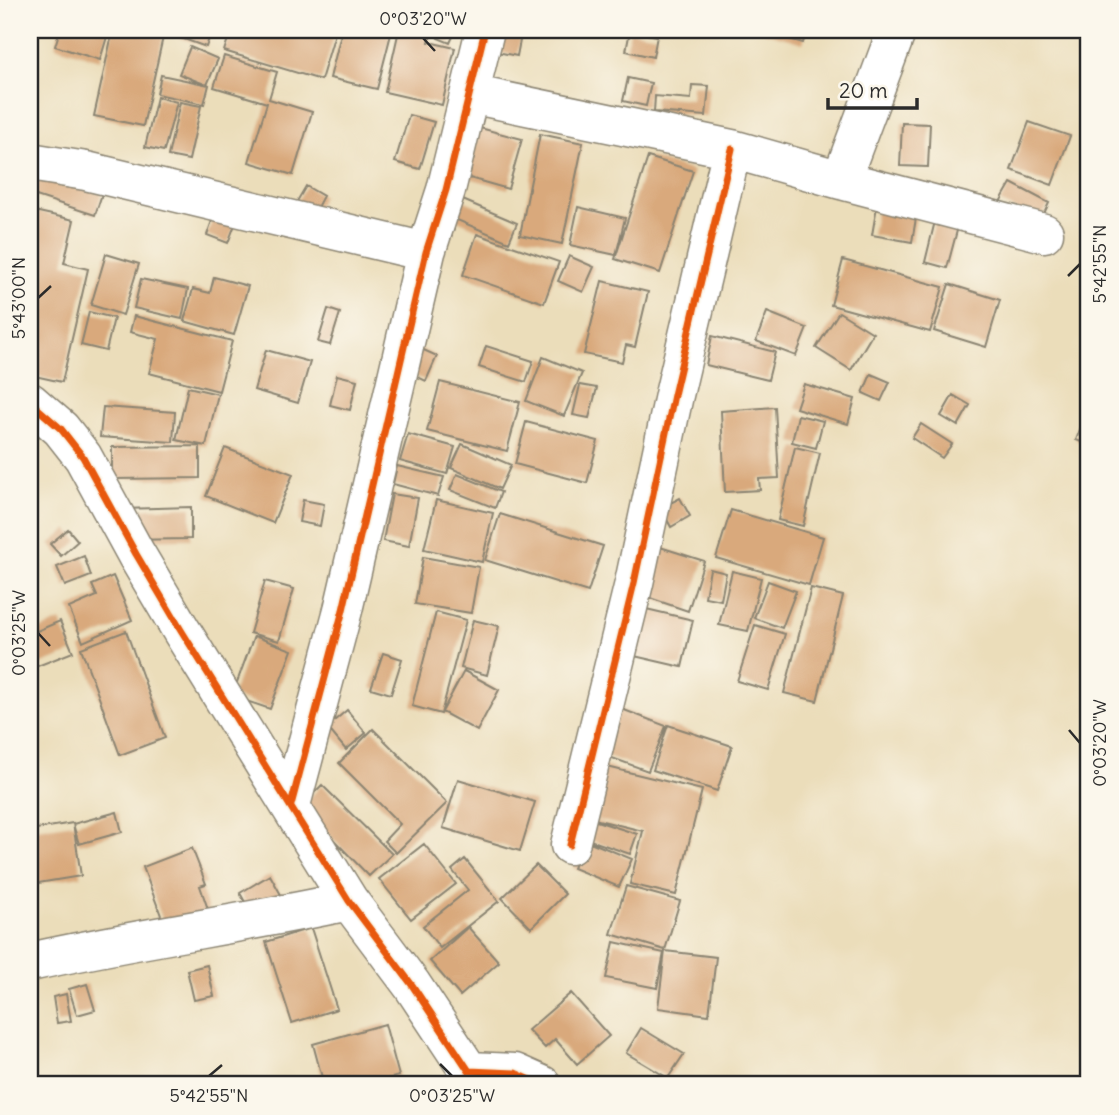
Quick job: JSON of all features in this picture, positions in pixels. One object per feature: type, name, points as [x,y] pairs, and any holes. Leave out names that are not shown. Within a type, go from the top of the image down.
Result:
[{"type":"street","points":[[291,805],[343,610],[426,252],[446,190],[485,30]]},
{"type":"street","points":[[841,180],[897,30]]},
{"type":"street","points":[[470,94],[732,149],[1044,233]]},
{"type":"street","points":[[570,845],[634,583],[674,395],[732,149]]},
{"type":"street","points":[[30,162],[86,171],[426,252]]},
{"type":"street","points":[[30,402],[61,429],[83,457],[181,630],[349,901],[412,985],[472,1078],[514,1073],[542,1085]]},
{"type":"street","points":[[30,962],[94,947],[272,918],[349,901]]},
{"type":"building","points":[[60,30],[109,30],[100,60],[55,46]]},
{"type":"building","points":[[113,30],[131,30],[163,37],[143,126],[94,116]]},
{"type":"building","points":[[171,30],[212,30],[206,47],[170,34]]},
{"type":"building","points":[[231,30],[336,30],[321,80],[224,51]]},
{"type":"building","points":[[342,30],[392,30],[377,89],[330,78]]},
{"type":"building","points":[[399,30],[432,30],[429,42],[455,48],[442,105],[385,92]]},
{"type":"building","points":[[441,30],[456,30],[450,43],[438,38]]},
{"type":"building","points":[[496,30],[522,30],[517,56],[492,51]]},
{"type":"building","points":[[757,30],[807,30],[803,43]]},
{"type":"building","points":[[630,31],[657,36],[653,57],[626,51]]},
{"type":"building","points":[[190,47],[218,59],[207,85],[179,74]]},
{"type":"building","points":[[224,56],[277,72],[269,99],[312,112],[293,175],[249,162],[267,103],[214,87]]},
{"type":"building","points":[[161,75],[209,85],[204,104],[157,94]]},
{"type":"building","points":[[628,78],[651,83],[646,106],[623,101]]},
{"type":"building","points":[[692,85],[709,86],[706,116],[654,112],[655,96],[691,99]]},
{"type":"building","points":[[157,97],[177,102],[164,151],[145,147]]},
{"type":"building","points":[[180,102],[201,106],[189,160],[168,156]]},
{"type":"building","points":[[409,115],[434,122],[420,169],[395,162]]},
{"type":"building","points":[[1029,122],[1070,136],[1052,185],[1011,170]]},
{"type":"building","points":[[902,123],[930,124],[928,167],[900,166]]},
{"type":"building","points":[[480,128],[522,139],[508,189],[466,177]]},
{"type":"building","points":[[540,134],[583,143],[562,244],[520,235]]},
{"type":"building","points":[[648,157],[693,171],[660,273],[615,259]]},
{"type":"building","points":[[30,170],[102,194],[95,215],[30,194]]},
{"type":"building","points":[[1011,183],[1049,203],[1040,222],[1000,202]]},
{"type":"building","points":[[306,186],[323,196],[314,213],[296,203]]},
{"type":"building","points":[[458,198],[517,223],[509,242],[450,217]]},
{"type":"building","points":[[877,206],[917,212],[912,242],[872,235]]},
{"type":"building","points":[[578,207],[625,218],[616,255],[570,245]]},
{"type":"building","points":[[30,210],[74,220],[64,263],[88,269],[62,382],[30,375],[30,324],[34,305],[30,304]]},
{"type":"building","points":[[214,215],[236,222],[228,243],[207,235]]},
{"type":"building","points":[[936,217],[959,223],[947,268],[925,262]]},
{"type":"building","points":[[477,234],[559,262],[544,303],[463,275]]},
{"type":"building","points":[[106,254],[139,264],[123,315],[91,305]]},
{"type":"building","points":[[569,256],[594,267],[583,292],[558,281]]},
{"type":"building","points":[[843,260],[943,287],[930,332],[831,305]]},
{"type":"building","points":[[214,277],[248,286],[234,335],[184,321],[193,289],[210,293]]},
{"type":"building","points":[[141,279],[188,289],[182,319],[134,308]]},
{"type":"building","points":[[602,281],[648,292],[635,347],[626,345],[622,362],[584,354]]},
{"type":"building","points":[[949,284],[1000,300],[986,347],[934,331]]},
{"type":"building","points":[[328,309],[340,313],[330,345],[318,342]]},
{"type":"building","points":[[89,312],[114,318],[106,351],[81,345]]},
{"type":"building","points":[[767,312],[807,328],[796,356],[756,341]]},
{"type":"building","points":[[839,312],[873,333],[851,370],[816,348]]},
{"type":"building","points":[[134,316],[232,341],[219,391],[149,373],[158,339],[130,332]]},
{"type":"building","points":[[712,336],[775,352],[768,380],[706,365]]},
{"type":"building","points":[[486,346],[533,361],[526,382],[479,367]]},
{"type":"building","points":[[417,347],[437,356],[426,381],[405,371]]},
{"type":"building","points":[[266,350],[310,362],[298,403],[254,390]]},
{"type":"building","points":[[543,357],[582,373],[564,416],[526,401]]},
{"type":"building","points":[[871,374],[890,382],[881,401],[863,393]]},
{"type":"building","points":[[337,375],[357,380],[350,410],[330,405]]},
{"type":"building","points":[[440,382],[520,402],[507,451],[427,431]]},
{"type":"building","points":[[804,384],[855,399],[848,424],[796,408]]},
{"type":"building","points":[[580,385],[597,388],[589,418],[573,415]]},
{"type":"building","points":[[188,387],[218,394],[206,446],[176,440]]},
{"type":"building","points":[[953,395],[970,405],[958,426],[941,416]]},
{"type":"building","points":[[103,407],[175,412],[173,442],[100,437]]},
{"type":"building","points":[[775,407],[779,478],[759,479],[760,490],[725,492],[721,411]]},
{"type":"building","points":[[1086,414],[1089,415],[1089,445],[1076,440]]},
{"type":"building","points":[[798,415],[823,421],[816,448],[792,442]]},
{"type":"building","points":[[526,422],[598,441],[587,483],[515,464]]},
{"type":"building","points":[[921,424],[952,444],[942,458],[912,438]]},
{"type":"building","points":[[408,434],[455,447],[447,474],[400,461]]},
{"type":"building","points":[[462,444],[511,465],[500,489],[451,468]]},
{"type":"building","points":[[200,446],[200,478],[112,479],[112,447]]},
{"type":"building","points":[[795,447],[820,453],[803,526],[778,520]]},
{"type":"building","points":[[225,448],[293,474],[273,523],[206,496]]},
{"type":"building","points":[[397,466],[444,477],[438,496],[393,484]]},
{"type":"building","points":[[457,474],[501,492],[495,508],[450,490]]},
{"type":"building","points":[[392,494],[418,498],[409,546],[383,541]]},
{"type":"building","points":[[680,498],[690,516],[671,527],[661,508]]},
{"type":"building","points":[[303,500],[324,504],[320,526],[299,522]]},
{"type":"building","points":[[436,500],[493,513],[482,562],[424,549]]},
{"type":"building","points":[[191,507],[191,539],[122,540],[122,509]]},
{"type":"building","points":[[731,510],[823,537],[809,585],[716,558]]},
{"type":"building","points":[[500,514],[603,546],[588,592],[485,560]]},
{"type":"building","points":[[68,529],[78,541],[61,556],[50,544]]},
{"type":"building","points":[[660,547],[704,561],[688,611],[644,596]]},
{"type":"building","points":[[84,556],[91,576],[65,586],[57,567]]},
{"type":"building","points":[[423,557],[479,567],[471,613],[415,604]]},
{"type":"building","points":[[710,569],[726,573],[721,600],[705,597]]},
{"type":"building","points":[[732,571],[761,578],[748,631],[719,625]]},
{"type":"building","points":[[113,576],[132,620],[83,642],[69,608],[97,596],[92,585]]},
{"type":"building","points":[[265,581],[294,589],[279,641],[250,633]]},
{"type":"building","points":[[768,581],[796,591],[782,628],[754,618]]},
{"type":"building","points":[[811,588],[843,596],[817,701],[784,693]]},
{"type":"building","points":[[642,608],[693,620],[682,667],[630,655]]},
{"type":"building","points":[[436,612],[466,620],[441,714],[412,706]]},
{"type":"building","points":[[473,620],[499,626],[487,675],[461,668]]},
{"type":"building","points":[[60,621],[73,652],[30,669],[30,634]]},
{"type":"building","points":[[755,625],[785,634],[768,690],[737,681]]},
{"type":"building","points":[[126,631],[165,738],[120,755],[81,648]]},
{"type":"building","points":[[254,636],[292,650],[270,709],[232,696]]},
{"type":"building","points":[[383,653],[402,659],[391,694],[371,688]]},
{"type":"building","points":[[464,671],[499,690],[477,731],[442,712]]},
{"type":"building","points":[[619,708],[666,726],[648,771],[601,754]]},
{"type":"building","points":[[347,710],[366,733],[346,750],[327,727]]},
{"type":"building","points":[[668,725],[732,746],[717,791],[653,770]]},
{"type":"building","points":[[373,729],[447,803],[396,853],[384,841],[400,824],[339,763]]},
{"type":"building","points":[[599,765],[702,790],[676,895],[630,884],[643,831],[586,817]]},
{"type":"building","points":[[458,779],[535,802],[520,851],[443,828]]},
{"type":"building","points":[[322,785],[392,854],[369,876],[301,806]]},
{"type":"building","points":[[117,812],[122,832],[79,844],[73,824]]},
{"type":"building","points":[[587,818],[637,834],[630,854],[581,837]]},
{"type":"building","points":[[73,823],[81,876],[32,884],[30,830]]},
{"type":"building","points":[[585,840],[632,859],[619,887],[573,868]]},
{"type":"building","points":[[424,844],[456,884],[411,919],[379,879]]},
{"type":"building","points":[[192,848],[206,884],[200,886],[212,921],[169,937],[143,867]]},
{"type":"building","points":[[465,859],[499,901],[440,948],[423,926],[468,890],[452,870]]},
{"type":"building","points":[[536,865],[565,894],[531,928],[502,898]]},
{"type":"building","points":[[270,875],[285,902],[255,920],[240,893]]},
{"type":"building","points":[[626,886],[680,901],[665,950],[611,934]]},
{"type":"building","points":[[468,927],[499,962],[460,996],[430,961]]},
{"type":"building","points":[[311,928],[337,1009],[292,1023],[266,942]]},
{"type":"building","points":[[614,942],[664,953],[657,988],[606,978]]},
{"type":"building","points":[[665,951],[716,957],[709,1015],[658,1008]]},
{"type":"building","points":[[207,965],[214,996],[194,1000],[187,970]]},
{"type":"building","points":[[87,984],[95,1010],[77,1015],[69,989]]},
{"type":"building","points":[[571,993],[609,1036],[577,1064],[555,1039],[545,1048],[528,1030]]},
{"type":"building","points":[[66,994],[71,1021],[57,1023],[53,997]]},
{"type":"building","points":[[385,1024],[399,1076],[365,1085],[324,1085],[313,1044]]},
{"type":"building","points":[[641,1028],[684,1054],[668,1078],[626,1053]]},
{"type":"cycle path","points":[[291,805],[343,610],[426,252],[446,190],[485,30]]},
{"type":"cycle path","points":[[570,845],[634,583],[674,395],[732,149]]},
{"type":"cycle path","points":[[30,402],[61,429],[83,457],[181,630],[349,901],[412,985],[469,1071],[515,1073],[542,1085]]}]
